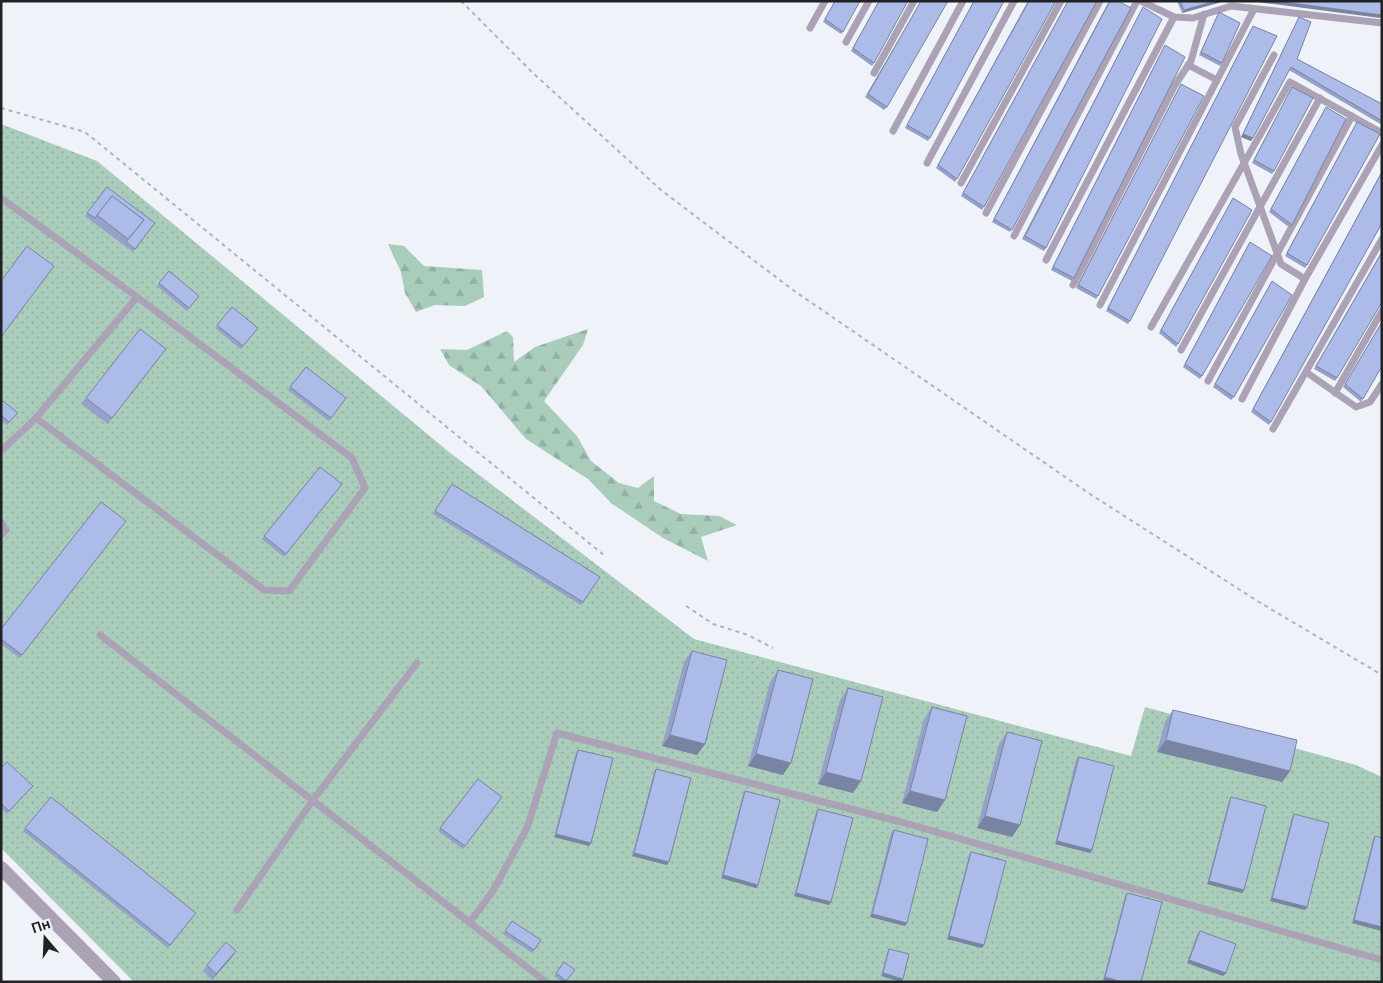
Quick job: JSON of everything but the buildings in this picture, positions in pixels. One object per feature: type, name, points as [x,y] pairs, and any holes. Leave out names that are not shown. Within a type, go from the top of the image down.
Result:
[{"type":"street","points":[[1,868],[114,982]]},
{"type":"lane","points":[[810,28],[825,1]]},
{"type":"lane","points":[[846,42],[869,1]]},
{"type":"lane","points":[[874,73],[914,1]]},
{"type":"lane","points":[[893,131],[963,1]]},
{"type":"lane","points":[[927,163],[1014,1]]},
{"type":"lane","points":[[961,183],[1061,1]]},
{"type":"lane","points":[[986,213],[1100,1]]},
{"type":"lane","points":[[1014,236],[1139,1],[1174,17],[1193,18],[1231,6],[1382,23]]},
{"type":"lane","points":[[1100,305],[1254,9]]},
{"type":"lane","points":[[1073,285],[1175,85],[1188,65],[1204,14]]},
{"type":"lane","points":[[1046,260],[1174,17]]},
{"type":"lane","points":[[1274,55],[1236,127],[1244,161],[1281,264],[1305,279]]},
{"type":"lane","points":[[1188,65],[1218,80]]},
{"type":"lane","points":[[1151,327],[1290,82],[1382,133]]},
{"type":"lane","points":[[1181,350],[1320,98]]},
{"type":"lane","points":[[1208,381],[1352,116]]},
{"type":"lane","points":[[1242,399],[1305,279],[1382,145]]},
{"type":"lane","points":[[1,198],[352,458],[366,488],[289,591],[264,590],[36,418]]},
{"type":"lane","points":[[1273,429],[1382,239]]},
{"type":"lane","points":[[1,451],[36,418],[137,297]]},
{"type":"lane","points":[[1335,392],[1382,311]]},
{"type":"lane","points":[[1306,372],[1356,408],[1370,402],[1382,384]]},
{"type":"lane","points":[[1,522],[6,530],[1,535]]},
{"type":"lane","points":[[100,635],[546,982]]},
{"type":"lane","points":[[237,910],[313,800],[417,663]]},
{"type":"lane","points":[[470,922],[492,891],[527,828],[558,733],[906,823],[1382,960]]},
{"type":"path","points":[[461,1],[533,73],[661,190],[793,290],[1090,494],[1260,602],[1382,675]]},
{"type":"path","points":[[1,108],[85,132],[605,556]]},
{"type":"path","points":[[686,606],[713,624],[748,635],[773,648]]},
{"type":"green space","points":[[1,124],[97,161],[449,452],[694,639],[1131,756],[1145,707],[1356,765],[1382,777],[1382,982],[134,982],[1,848]]},
{"type":"green space","points":[[388,244],[404,246],[424,266],[482,270],[484,297],[465,306],[435,305],[416,312],[405,293],[401,272]]},
{"type":"green space","points":[[588,329],[583,345],[544,401],[577,436],[591,461],[619,483],[638,488],[654,476],[654,501],[681,514],[719,516],[737,525],[701,537],[708,561],[663,538],[611,503],[588,479],[526,439],[481,386],[449,365],[440,349],[467,350],[507,331],[513,337],[514,362],[535,347]]}]
